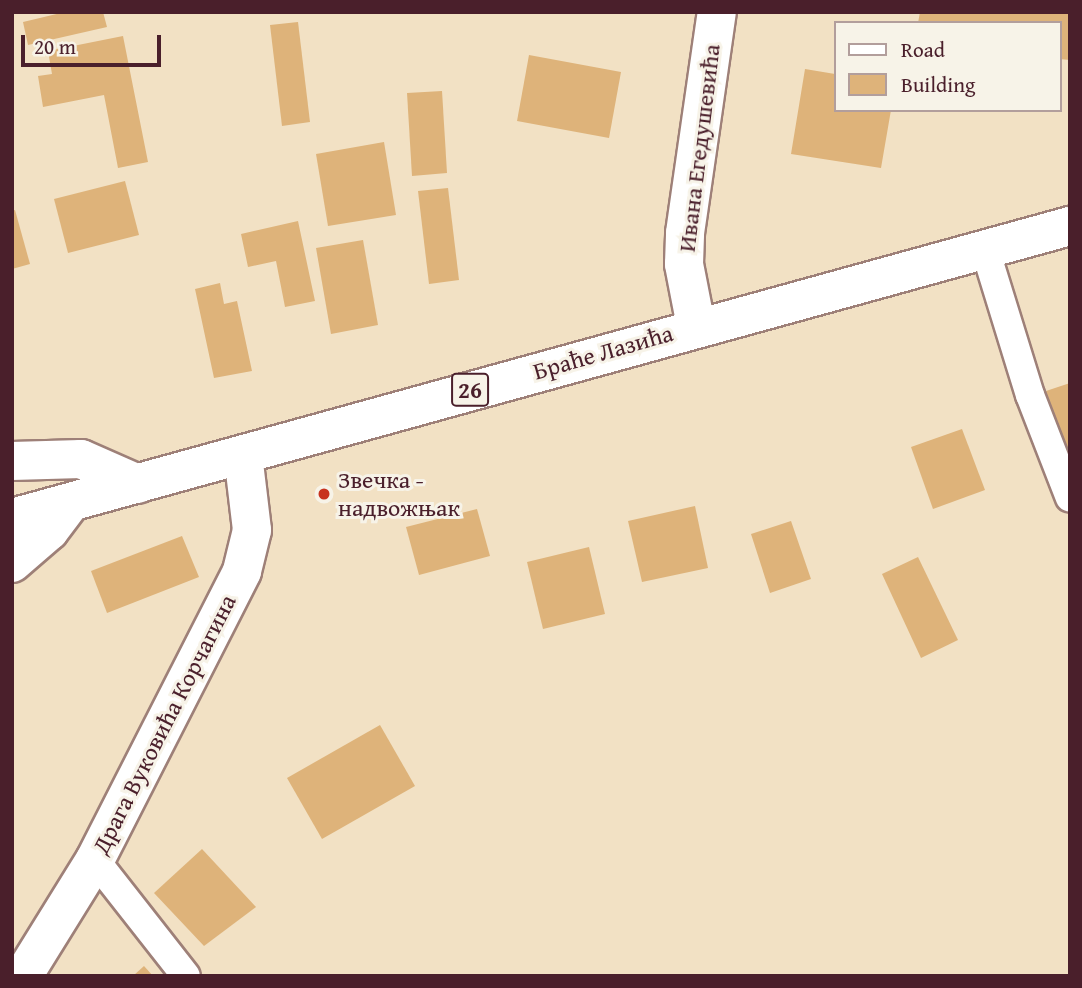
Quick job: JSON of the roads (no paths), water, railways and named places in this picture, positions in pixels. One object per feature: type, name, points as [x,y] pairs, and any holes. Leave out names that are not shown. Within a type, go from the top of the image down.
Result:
[{"type":"main road","name":"Ивана Егедушевића","points":[[696,326],[684,264],[685,233],[717,12]]},
{"type":"main road","name":"Браће Лазића","points":[[12,519],[696,326],[1070,226]]},
{"type":"main road","name":"Драга Вуковића Корчагина","points":[[23,976],[94,860],[242,571],[252,530],[243,455]]},
{"type":"main road","points":[[12,461],[81,459],[138,484]]},
{"type":"main road","points":[[12,563],[49,531],[71,502]]},
{"type":"lane","points":[[985,249],[1030,395],[1070,498]]},
{"type":"lane","points":[[94,860],[186,976]]},
{"type":"place","name":"Звечка - надвожњак","points":[[324,494]]}]
